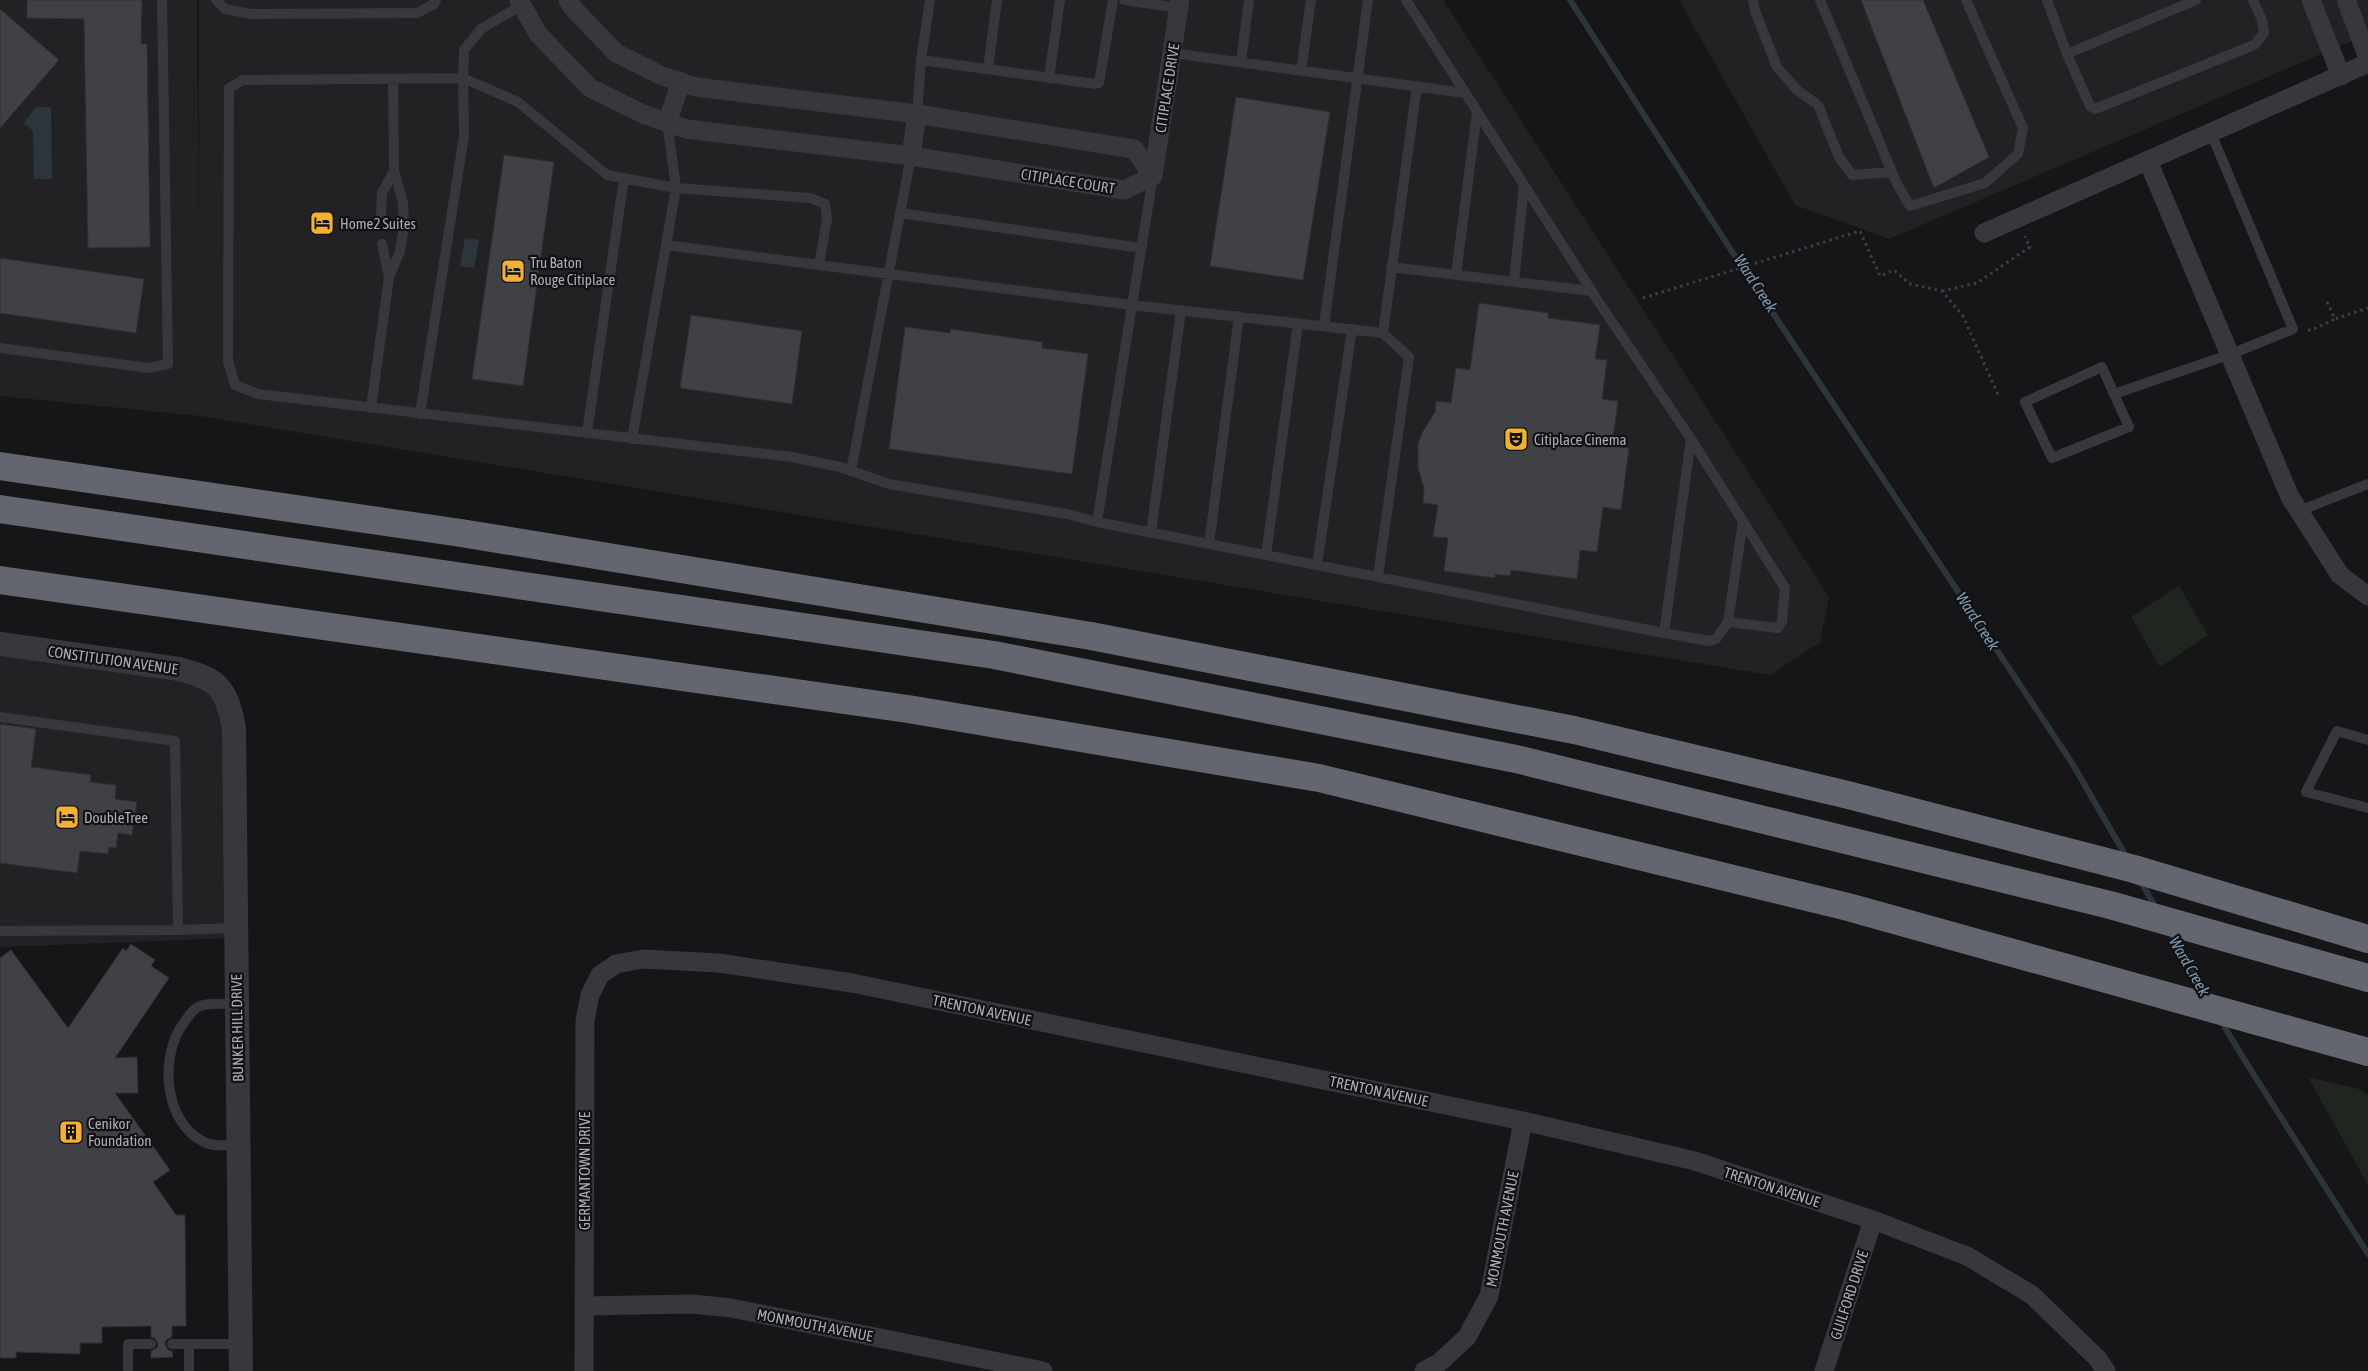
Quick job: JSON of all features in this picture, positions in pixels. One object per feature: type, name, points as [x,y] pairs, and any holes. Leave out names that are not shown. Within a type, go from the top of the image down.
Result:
[{"type":"highway","points":[[0,466],[471,535],[1090,636],[1574,730],[2134,869],[2368,938]]},
{"type":"highway","points":[[0,509],[994,655],[1516,759],[2110,905],[2368,978]]},
{"type":"highway","points":[[0,580],[908,709],[1320,778],[1848,907],[2368,1052]]},
{"type":"street","points":[[568,0],[573,8],[616,53],[660,75],[696,87],[917,114],[1134,149],[1153,176]]},
{"type":"street","points":[[2310,0],[2341,76]]},
{"type":"street","points":[[2346,0],[2368,58]]},
{"type":"street","name":"CITIPLACE COURT","points":[[524,2],[538,34],[590,88],[644,114],[686,129],[911,156],[1124,190],[1153,176]]},
{"type":"street","name":"CITIPLACE DRIVE","points":[[1153,176],[1179,4]]},
{"type":"street","points":[[1984,233],[2368,63]]},
{"type":"street","points":[[667,122],[680,82]]},
{"type":"street","points":[[911,156],[917,114]]},
{"type":"street","points":[[2148,161],[2290,497],[2340,575],[2368,596]]},
{"type":"street","name":"CONSTITUTION AVENUE","points":[[0,644],[178,668],[205,676],[221,688]]},
{"type":"street","name":"BUNKER HILL DRIVE","points":[[221,688],[230,706],[234,728],[241,1371]]},
{"type":"street","name":"TRENTON AVENUE","points":[[600,974],[616,964],[643,960],[719,963],[823,979],[1523,1121],[1695,1161],[1874,1220],[1966,1256],[2032,1295],[2098,1359],[2106,1371]]},
{"type":"street","name":"GERMANTOWN DRIVE","points":[[584,1371],[585,1020],[590,995],[600,974]]},
{"type":"street","name":"MONMOUTH AVENUE","points":[[1424,1371],[1440,1363],[1467,1337],[1489,1296],[1523,1121]]},
{"type":"street","name":"GUILFORD DRIVE","points":[[1824,1371],[1874,1220]]},
{"type":"street","name":"MONMOUTH AVENUE","points":[[584,1306],[692,1304],[731,1308],[1043,1371]]},
{"type":"lane","points":[[0,348],[149,368],[168,364],[162,0]]},
{"type":"lane","points":[[216,0],[225,9],[261,14],[417,13],[434,4],[436,0]]},
{"type":"lane","points":[[917,114],[930,0]]},
{"type":"lane","points":[[988,69],[997,0]]},
{"type":"lane","points":[[1049,78],[1060,0]]},
{"type":"lane","points":[[922,60],[1095,84],[1099,83],[1113,0]]},
{"type":"lane","points":[[1124,0],[1179,4]]},
{"type":"lane","points":[[1241,62],[1249,0]]},
{"type":"lane","points":[[1301,70],[1311,0]]},
{"type":"lane","points":[[1324,326],[1368,0]]},
{"type":"lane","points":[[1406,0],[1591,291],[1691,439],[1785,588],[1782,621],[1778,628],[1728,622]]},
{"type":"lane","points":[[1753,0],[1755,11],[1777,67],[1797,90],[1818,105],[1839,157],[1852,175],[1892,172]]},
{"type":"lane","points":[[1820,0],[1892,172],[1910,206],[1985,183],[2018,154],[2023,128],[1966,0]]},
{"type":"lane","points":[[2047,0],[2067,54],[2090,106],[2095,109],[2254,45],[2264,33],[2262,20],[2253,0]]},
{"type":"lane","points":[[2067,54],[2196,0]]},
{"type":"lane","points":[[420,414],[464,136],[464,50],[481,29],[524,2]]},
{"type":"lane","points":[[1172,53],[1465,93]]},
{"type":"lane","points":[[819,265],[827,220],[825,204],[810,198],[676,188],[607,175],[518,102],[464,78],[243,80],[229,88],[228,361],[235,385],[258,394],[792,458],[851,471],[889,484],[1067,514],[1151,533],[1710,641],[1716,639],[1728,622],[1743,521]]},
{"type":"lane","points":[[371,408],[388,277],[400,251],[404,226],[403,202],[394,171],[393,79]]},
{"type":"lane","points":[[1383,333],[1417,86]]},
{"type":"lane","points":[[1456,274],[1477,113]]},
{"type":"lane","points":[[632,438],[676,188],[667,122]]},
{"type":"lane","points":[[2114,394],[2231,354],[2293,328],[2211,133]]},
{"type":"lane","points":[[851,471],[911,156]]},
{"type":"lane","points":[[381,216],[382,194],[394,171]]},
{"type":"lane","points":[[1097,522],[1153,176]]},
{"type":"lane","points":[[587,433],[624,178]]},
{"type":"lane","points":[[1514,281],[1524,186]]},
{"type":"lane","points":[[900,213],[1141,248]]},
{"type":"lane","points":[[382,244],[388,277]]},
{"type":"lane","points":[[666,245],[1132,305],[1383,333],[1409,357],[1378,576]]},
{"type":"lane","points":[[1391,267],[1591,291]]},
{"type":"lane","points":[[1151,533],[1181,310]]},
{"type":"lane","points":[[1209,544],[1239,316]]},
{"type":"lane","points":[[1266,555],[1298,323]]},
{"type":"lane","points":[[1317,565],[1352,329]]},
{"type":"lane","points":[[2102,367],[2114,394],[2129,427],[2052,458],[2025,402],[2102,367]]},
{"type":"lane","points":[[1664,633],[1691,439]]},
{"type":"lane","points":[[2299,512],[2368,484]]},
{"type":"lane","points":[[0,717],[175,741],[178,930]]},
{"type":"lane","points":[[2368,740],[2337,731],[2306,792],[2368,808]]},
{"type":"lane","points":[[0,931],[236,928]]},
{"type":"lane","points":[[236,1004],[198,1007],[189,1015],[179,1029],[172,1045],[168,1076],[171,1097],[180,1120],[194,1136],[214,1145],[238,1145]]},
{"type":"lane","points":[[128,1371],[128,1344],[151,1344]]},
{"type":"lane","points":[[172,1344],[241,1344]]},
{"type":"lane","points":[[189,1344],[189,1371]]},
{"type":"path","points":[[1643,298],[1860,231],[1880,276],[1894,270],[1910,284],[1942,291],[1977,283],[2030,247],[2016,218]]},
{"type":"path","points":[[1942,291],[1964,316],[1999,397]]},
{"type":"path","points":[[2327,302],[2335,320]]},
{"type":"path","points":[[2293,328],[2312,330],[2368,308]]},
{"type":"shaded area","points":[[0,0],[197,0],[199,247],[199,0],[1443,0],[1829,597],[1820,642],[1770,675],[200,416],[0,396]]},
{"type":"shaded area","points":[[1679,0],[2368,0],[2368,34],[1889,239],[1795,205]]},
{"type":"shaded area","points":[[36,107],[51,107],[52,179],[34,179],[33,131],[24,123]]},
{"type":"shaded area","points":[[465,238],[479,240],[474,268],[460,266]]},
{"type":"shaded area","points":[[2179,586],[2208,635],[2160,667],[2131,617]]},
{"type":"shaded area","points":[[0,647],[205,676],[230,706],[236,938],[0,947]]},
{"type":"shaded area","points":[[2308,1077],[2359,1089],[2368,1095],[2368,1185]]},
{"type":"building","points":[[27,0],[142,0],[141,44],[147,44],[150,247],[88,248],[84,19],[27,18]]},
{"type":"building","points":[[1861,0],[1923,0],[1989,157],[1934,188]]},
{"type":"building","points":[[0,9],[59,60],[0,128]]},
{"type":"building","points":[[1236,97],[1330,112],[1303,280],[1210,266]]},
{"type":"building","name":"Tru Baton Rouge Citiplace","points":[[504,155],[554,162],[523,386],[472,379]]},
{"type":"building","points":[[0,258],[144,279],[136,333],[0,313]]},
{"type":"building","name":"Citiplace Cinema","points":[[1479,303],[1548,313],[1548,318],[1600,325],[1595,359],[1607,360],[1602,399],[1618,401],[1612,446],[1629,448],[1621,510],[1603,507],[1597,552],[1580,550],[1577,579],[1511,570],[1510,576],[1495,574],[1495,578],[1444,571],[1448,538],[1433,537],[1438,505],[1423,503],[1424,488],[1418,468],[1418,444],[1422,433],[1435,412],[1436,401],[1451,403],[1456,368],[1470,370]]},
{"type":"building","points":[[691,315],[802,331],[792,404],[680,388]]},
{"type":"building","points":[[905,327],[950,333],[950,329],[1042,342],[1042,348],[1088,354],[1072,474],[889,449]]},
{"type":"building","name":"DoubleTree","points":[[0,724],[36,729],[31,767],[91,775],[90,782],[116,785],[115,799],[137,802],[132,835],[118,833],[116,848],[109,847],[108,854],[80,851],[77,873],[0,863]]},
{"type":"building","name":"Cenikor Foundation","points":[[131,944],[155,960],[151,966],[169,978],[115,1058],[137,1057],[138,1093],[115,1093],[170,1170],[153,1182],[176,1215],[185,1215],[186,1326],[172,1326],[172,1337],[166,1340],[165,1344],[168,1350],[172,1351],[173,1357],[151,1358],[151,1351],[157,1348],[158,1344],[155,1338],[151,1337],[151,1326],[102,1327],[102,1343],[80,1343],[80,1354],[16,1352],[16,1358],[0,1358],[0,958],[11,950],[68,1028],[123,948],[126,951]]},
{"type":"waterway","name":"Ward Creek","points":[[1570,0],[1731,250],[2072,763],[2127,858]]},
{"type":"waterway","name":"Ward Creek","points":[[2140,880],[2157,910]]},
{"type":"waterway","name":"Ward Creek","points":[[2169,930],[2209,999]]},
{"type":"waterway","name":"Ward Creek","points":[[2221,1021],[2368,1254]]},
{"type":"place","name":"Home2 Suites","points":[[322,223]]},
{"type":"place","name":"Tru Baton Rouge Citiplace","points":[[513,271]]},
{"type":"place","name":"Citiplace Cinema","points":[[1516,439]]},
{"type":"place","name":"DoubleTree","points":[[67,817]]},
{"type":"place","name":"Cenikor Foundation","points":[[71,1132]]}]
